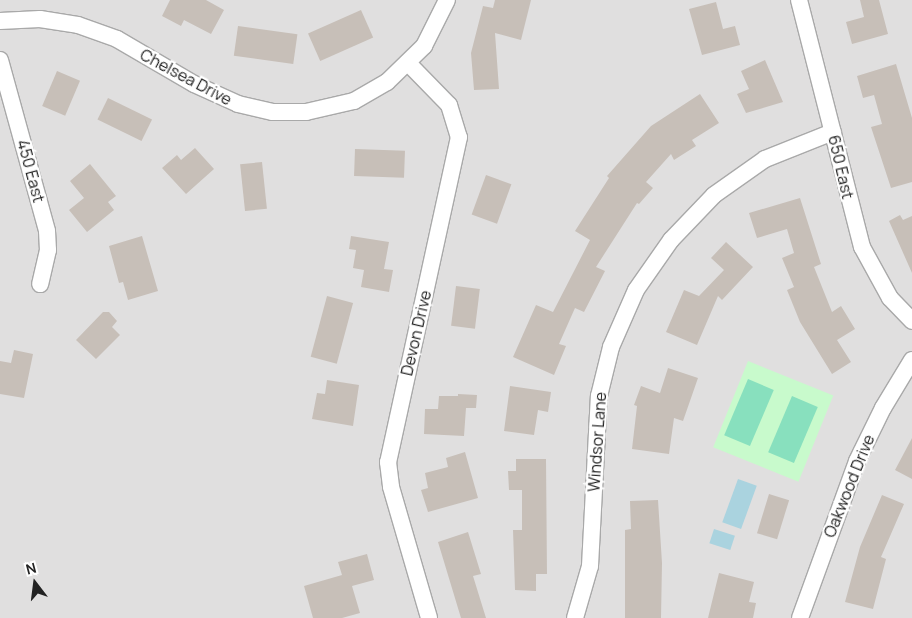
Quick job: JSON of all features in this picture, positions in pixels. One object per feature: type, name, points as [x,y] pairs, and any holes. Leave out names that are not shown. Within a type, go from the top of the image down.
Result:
[{"type":"street","name":"Chelsea Drive","points":[[0,21],[23,18],[59,21],[98,32],[220,97],[273,112],[306,112],[346,103],[379,87],[408,63],[433,33],[447,0]]},
{"type":"street","name":"650 East","points":[[799,0],[862,247],[890,298],[912,321]]},
{"type":"street","name":"450 East","points":[[0,60],[47,230],[48,250],[40,284]]},
{"type":"street","name":"Devon Drive","points":[[408,63],[449,105],[459,136],[388,462],[391,487],[429,618]]},
{"type":"street","name":"Windsor Lane","points":[[575,618],[590,566],[599,396],[611,346],[636,290],[671,240],[714,195],[765,159],[790,146],[833,132]]},
{"type":"street","name":"Oakwood Drive","points":[[800,618],[857,461],[883,408],[912,360]]},
{"type":"shaded area","points":[[0,0],[912,0],[912,618],[0,618]]},
{"type":"green space","points":[[748,361],[833,395],[798,482],[713,447]]},
{"type":"green space","points":[[748,379],[774,390],[750,446],[724,435]]},
{"type":"green space","points":[[792,396],[818,407],[794,463],[768,452]]},
{"type":"water","points":[[738,479],[757,486],[741,529],[722,522]]},
{"type":"water","points":[[714,529],[735,536],[730,550],[709,543]]},
{"type":"building","points":[[170,0],[206,0],[224,10],[211,34],[184,20],[181,26],[162,16]]},
{"type":"building","points":[[495,0],[531,0],[521,40],[495,33],[499,89],[474,90],[471,53],[483,6],[493,8]]},
{"type":"building","points":[[860,0],[879,0],[888,34],[852,44],[846,22],[864,17]]},
{"type":"building","points":[[716,2],[723,29],[735,26],[740,45],[702,55],[689,9]]},
{"type":"building","points":[[361,10],[373,37],[320,61],[308,34]]},
{"type":"building","points":[[238,26],[297,34],[293,64],[234,56]]},
{"type":"building","points":[[765,60],[783,102],[746,113],[737,94],[749,89],[741,71]]},
{"type":"building","points":[[896,64],[912,118],[912,182],[891,188],[871,127],[882,124],[874,95],[863,98],[857,76]]},
{"type":"building","points":[[57,71],[80,81],[65,116],[42,106]]},
{"type":"building","points":[[700,94],[719,123],[692,140],[696,146],[674,160],[671,154],[646,182],[653,188],[639,204],[637,203],[596,267],[605,271],[584,312],[575,308],[559,344],[566,346],[554,375],[513,357],[536,305],[553,312],[590,240],[575,231],[609,178],[607,176],[651,126]]},
{"type":"building","points":[[108,98],[152,119],[142,141],[97,120]]},
{"type":"building","points":[[195,148],[214,169],[186,194],[162,168],[177,155],[181,160]]},
{"type":"building","points":[[355,149],[405,151],[404,178],[354,176]]},
{"type":"building","points":[[262,162],[267,209],[245,211],[240,164]]},
{"type":"building","points":[[90,164],[116,196],[108,202],[114,210],[87,232],[69,210],[84,198],[70,181]]},
{"type":"building","points":[[486,175],[511,184],[497,224],[472,214]]},
{"type":"building","points":[[800,198],[821,264],[814,267],[832,312],[841,306],[855,329],[837,340],[851,362],[832,374],[800,322],[787,290],[794,287],[782,258],[794,253],[787,229],[757,238],[749,213]]},
{"type":"building","points":[[900,215],[903,220],[912,216],[912,273],[889,221]]},
{"type":"building","points":[[142,236],[158,291],[128,300],[123,282],[119,283],[109,246]]},
{"type":"building","points":[[351,236],[389,242],[384,269],[393,270],[389,292],[361,287],[364,270],[353,268],[356,250],[349,249]]},
{"type":"building","points":[[726,242],[753,267],[722,300],[718,296],[697,345],[666,332],[684,290],[699,296],[724,270],[711,258]]},
{"type":"building","points":[[456,286],[480,289],[475,329],[451,326]]},
{"type":"building","points":[[327,296],[353,303],[337,364],[311,357]]},
{"type":"building","points":[[103,312],[109,312],[117,321],[112,327],[120,335],[96,359],[76,340]]},
{"type":"building","points":[[14,350],[33,354],[24,398],[0,394],[0,361],[11,363]]},
{"type":"building","points":[[668,368],[698,378],[683,421],[674,418],[669,454],[632,449],[637,406],[634,405],[641,386],[660,393]]},
{"type":"building","points":[[327,380],[359,385],[353,426],[312,419],[317,393],[325,394]]},
{"type":"building","points":[[510,386],[551,392],[548,412],[538,410],[534,435],[504,431]]},
{"type":"building","points":[[458,394],[477,395],[476,408],[466,408],[464,436],[424,434],[425,409],[438,409],[439,396],[458,396]]},
{"type":"building","points":[[912,438],[912,479],[895,470]]},
{"type":"building","points":[[465,452],[478,498],[428,512],[421,490],[428,488],[425,473],[448,467],[446,458]]},
{"type":"building","points":[[516,459],[546,459],[547,574],[536,574],[536,591],[515,590],[513,530],[522,530],[522,490],[509,490],[508,471],[516,471]]},
{"type":"building","points":[[769,494],[789,500],[777,539],[757,533]]},
{"type":"building","points":[[882,495],[904,504],[881,557],[886,559],[873,609],[845,602],[860,547]]},
{"type":"building","points":[[658,500],[662,563],[661,618],[625,618],[625,530],[631,529],[630,501]]},
{"type":"building","points":[[468,532],[481,574],[473,576],[486,618],[461,618],[438,542]]},
{"type":"building","points":[[367,554],[374,580],[352,586],[360,613],[342,618],[313,618],[304,586],[342,575],[338,562]]},
{"type":"building","points":[[719,573],[754,582],[749,602],[756,603],[753,618],[708,618]]}]
